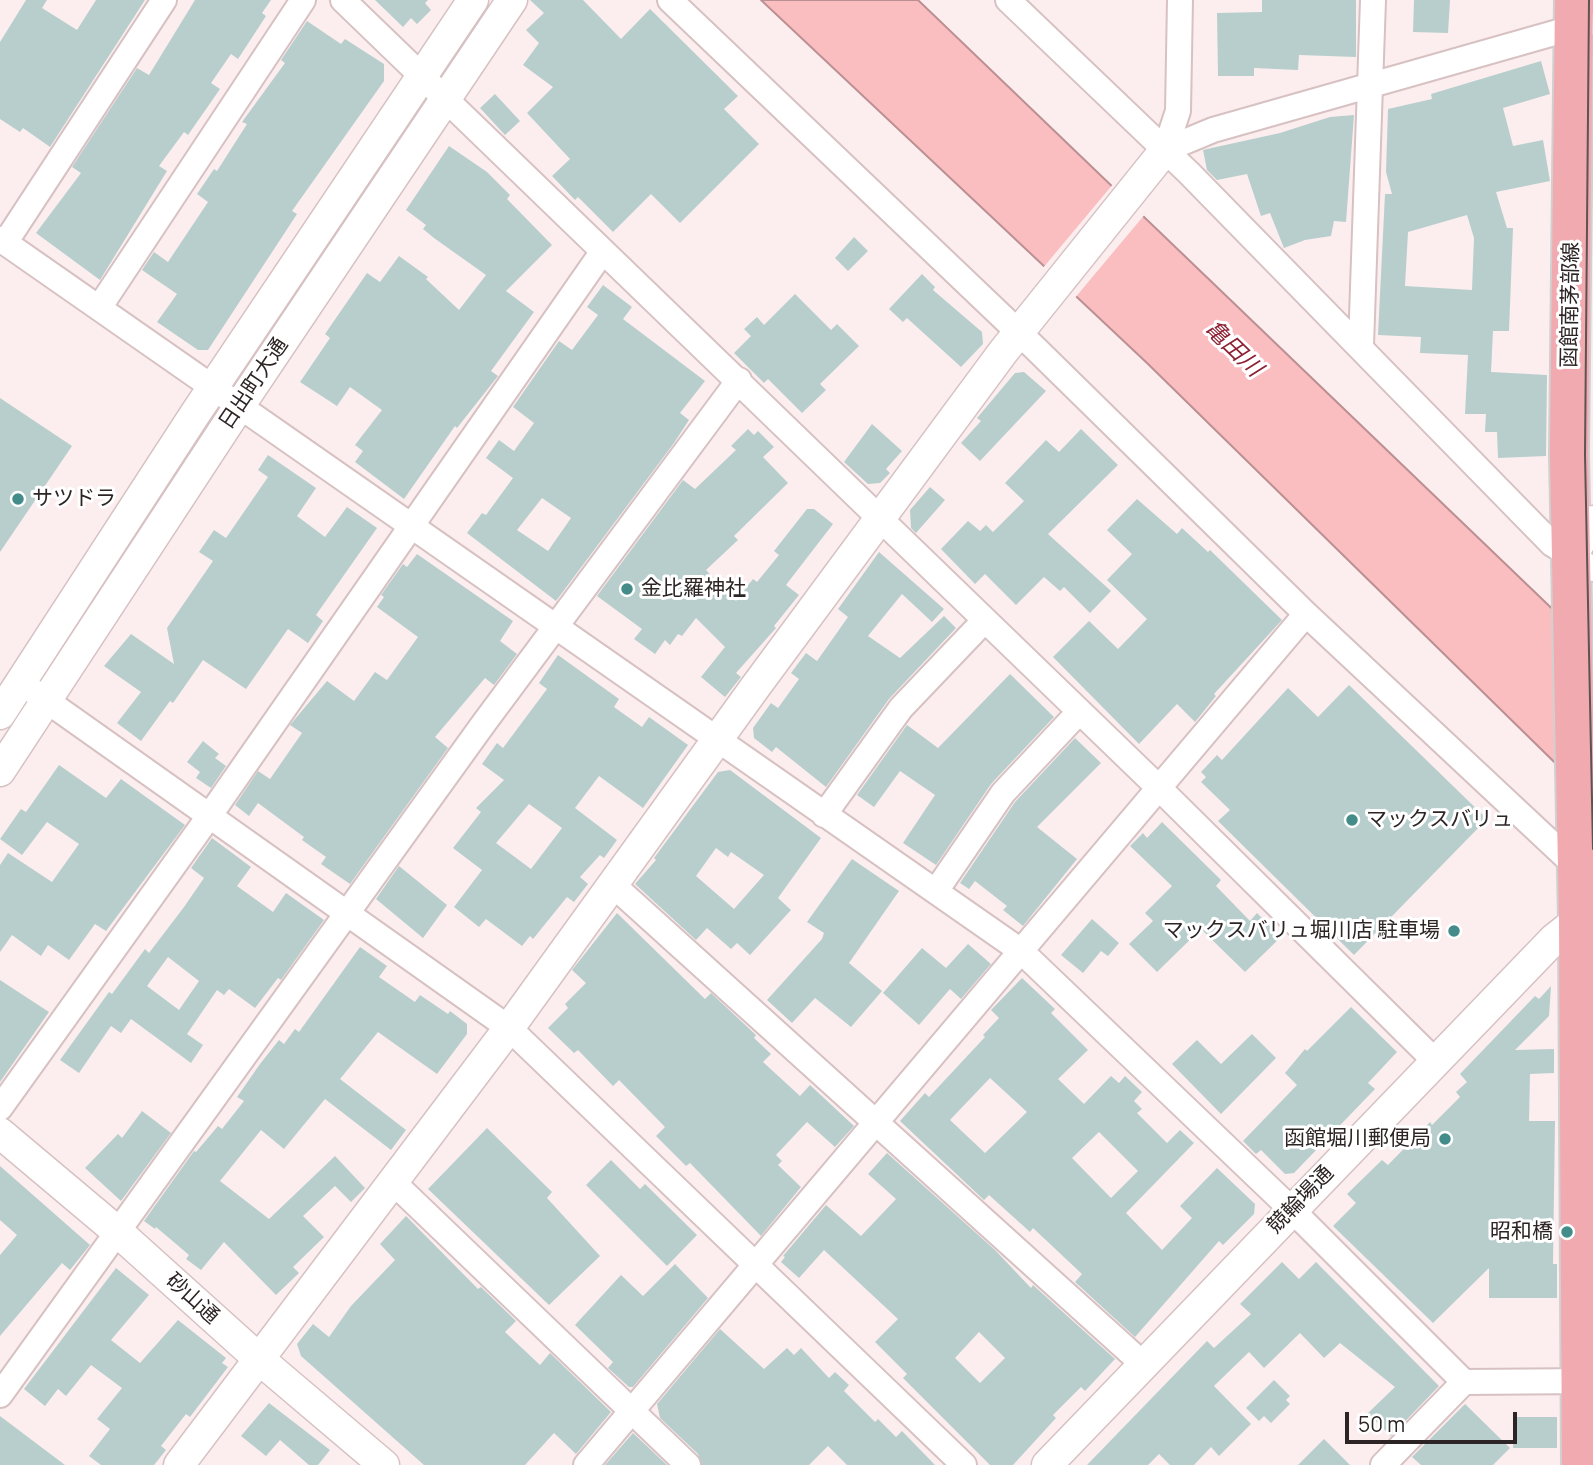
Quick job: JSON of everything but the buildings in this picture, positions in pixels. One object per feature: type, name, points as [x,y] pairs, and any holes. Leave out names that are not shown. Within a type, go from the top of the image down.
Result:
[{"type":"main road","name":"函館南茅部線","points":[[1580,16],[1582,563],[1572,610],[1576,800],[1585,874],[1586,918],[1587,1381],[1581,1465]]},
{"type":"street","points":[[164,0],[2,241],[214,386],[410,527],[1021,951],[1291,1209],[1464,1382]]},
{"type":"street","points":[[99,308],[303,0]]},
{"type":"street","points":[[343,0],[1158,787],[1435,1061]]},
{"type":"street","name":"日出町大通","points":[[0,714],[214,386],[473,0]]},
{"type":"street","name":"日出町大通","points":[[0,771],[240,405],[512,0]]},
{"type":"street","points":[[670,0],[1018,332],[1306,614],[1585,874]]},
{"type":"street","points":[[1008,0],[1165,150],[1361,345],[1552,544],[1582,563],[1593,521]]},
{"type":"street","points":[[179,1465],[509,1028],[717,740],[1018,332],[1165,150],[1178,111],[1180,0]]},
{"type":"street","points":[[1361,345],[1373,0]]},
{"type":"street","points":[[1165,150],[1213,130],[1370,87],[1580,16]]},
{"type":"street","points":[[0,1108],[210,815],[603,251]]},
{"type":"street","points":[[0,1395],[556,626],[739,380]]},
{"type":"street","points":[[586,1465],[1306,614]]},
{"type":"street","points":[[824,816],[901,708],[984,621]]},
{"type":"street","points":[[21,682],[509,1028],[964,1465]]},
{"type":"street","points":[[936,891],[1003,793],[1079,712]]},
{"type":"street","points":[[612,884],[1143,1364]]},
{"type":"street","name":"競輪場通","points":[[1046,1465],[1554,939],[1586,918]]},
{"type":"street","name":"砂山通","points":[[0,1133],[119,1233],[258,1359],[384,1465]]},
{"type":"street","points":[[392,1181],[688,1465]]},
{"type":"street","points":[[1383,1465],[1464,1382],[1587,1381]]},
{"type":"water","name":"亀田川","points":[[761,0],[918,0],[1593,648],[1593,800],[1147,363]]},
{"type":"pier","points":[[1114,183],[1146,213],[1074,299],[1042,269]]},
{"type":"tram line","points":[[1589,0],[1585,455],[1593,849]]},
{"type":"place","name":"サツドラ","points":[[18,499]]},
{"type":"place","name":"金比羅神社","points":[[627,589]]},
{"type":"place","name":"マックスバリュ","points":[[1352,820]]},
{"type":"place","name":"マックスバリュ堀川店 駐車場","points":[[1454,931]]},
{"type":"place","name":"函館堀川郵便局","points":[[1445,1139]]},
{"type":"place","name":"昭和橋","points":[[1567,1232]]}]
